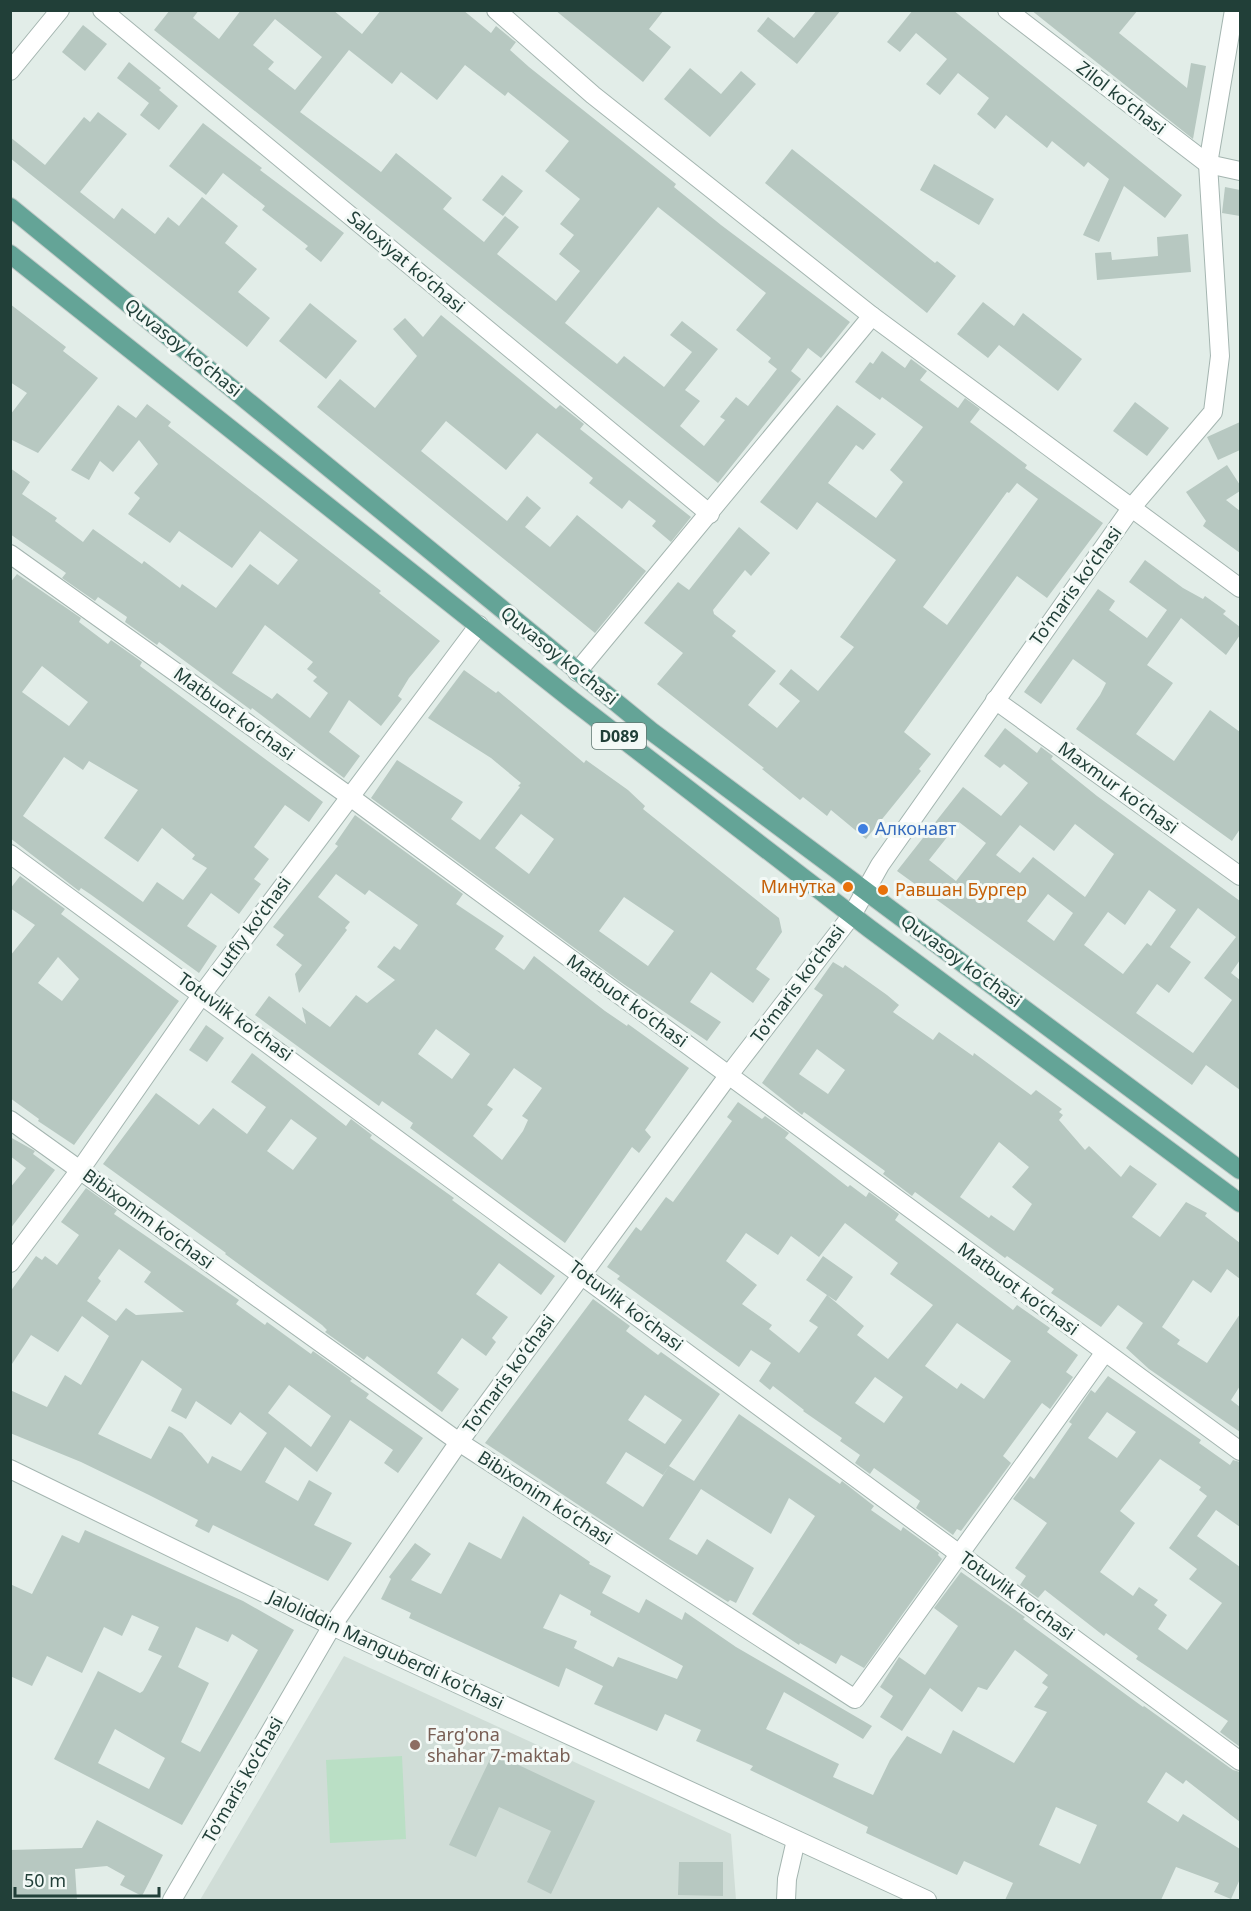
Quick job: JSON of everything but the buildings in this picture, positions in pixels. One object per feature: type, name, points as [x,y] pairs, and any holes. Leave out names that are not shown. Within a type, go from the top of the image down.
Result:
[{"type":"main road","name":"Quvasoy koʻchasi","points":[[10,207],[651,731],[1240,1170]]},
{"type":"main road","name":"Quvasoy koʻchasi","points":[[10,254],[479,625],[852,915],[1240,1203]]},
{"type":"street","points":[[10,71],[60,10]]},
{"type":"street","name":"Saloxiyat koʻchasi","points":[[102,10],[710,514]]},
{"type":"street","points":[[496,10],[593,96],[872,316],[1240,588]]},
{"type":"street","name":"Zilol koʻchasi","points":[[1008,10],[1208,164],[1240,171]]},
{"type":"street","name":"Toʻmaris koʻchasi","points":[[172,1900],[332,1626],[459,1442],[728,1076],[852,915],[880,865],[1132,507],[1213,412],[1220,356],[1208,164],[1234,10]]},
{"type":"street","points":[[577,672],[872,316]]},
{"type":"street","name":"Matbuot koʻchasi","points":[[10,554],[349,796],[1240,1451]]},
{"type":"street","name":"Lutfiy koʻchasi","points":[[10,1263],[80,1170],[203,993],[479,625]]},
{"type":"street","name":"Maxmur koʻchasi","points":[[995,700],[1240,876]]},
{"type":"street","name":"Totuvlik koʻchasi","points":[[10,854],[583,1273],[1240,1761]]},
{"type":"street","name":"Bibixonim koʻchasi","points":[[10,1120],[459,1442],[855,1698],[958,1553]]},
{"type":"street","points":[[958,1553],[1105,1352]]},
{"type":"street","name":"Jaloliddin Manguberdi ko'chasi","points":[[10,1469],[332,1626],[927,1900]]},
{"type":"street","points":[[786,1900],[787,1879],[796,1839]]},
{"type":"shaded area","name":"Farg'ona shahar 7-maktab","points":[[344,1656],[731,1834],[736,1900],[200,1900]]},
{"type":"green space","points":[[402,1756],[406,1839],[330,1843],[326,1760]]},
{"type":"place","name":"Алконавт","points":[[863,829]]},
{"type":"place","name":"Минутка","points":[[848,887]]},
{"type":"place","name":"Равшан Бургер","points":[[883,890]]},
{"type":"place","name":"Farg'ona shahar 7-maktab","points":[[415,1745]]}]
